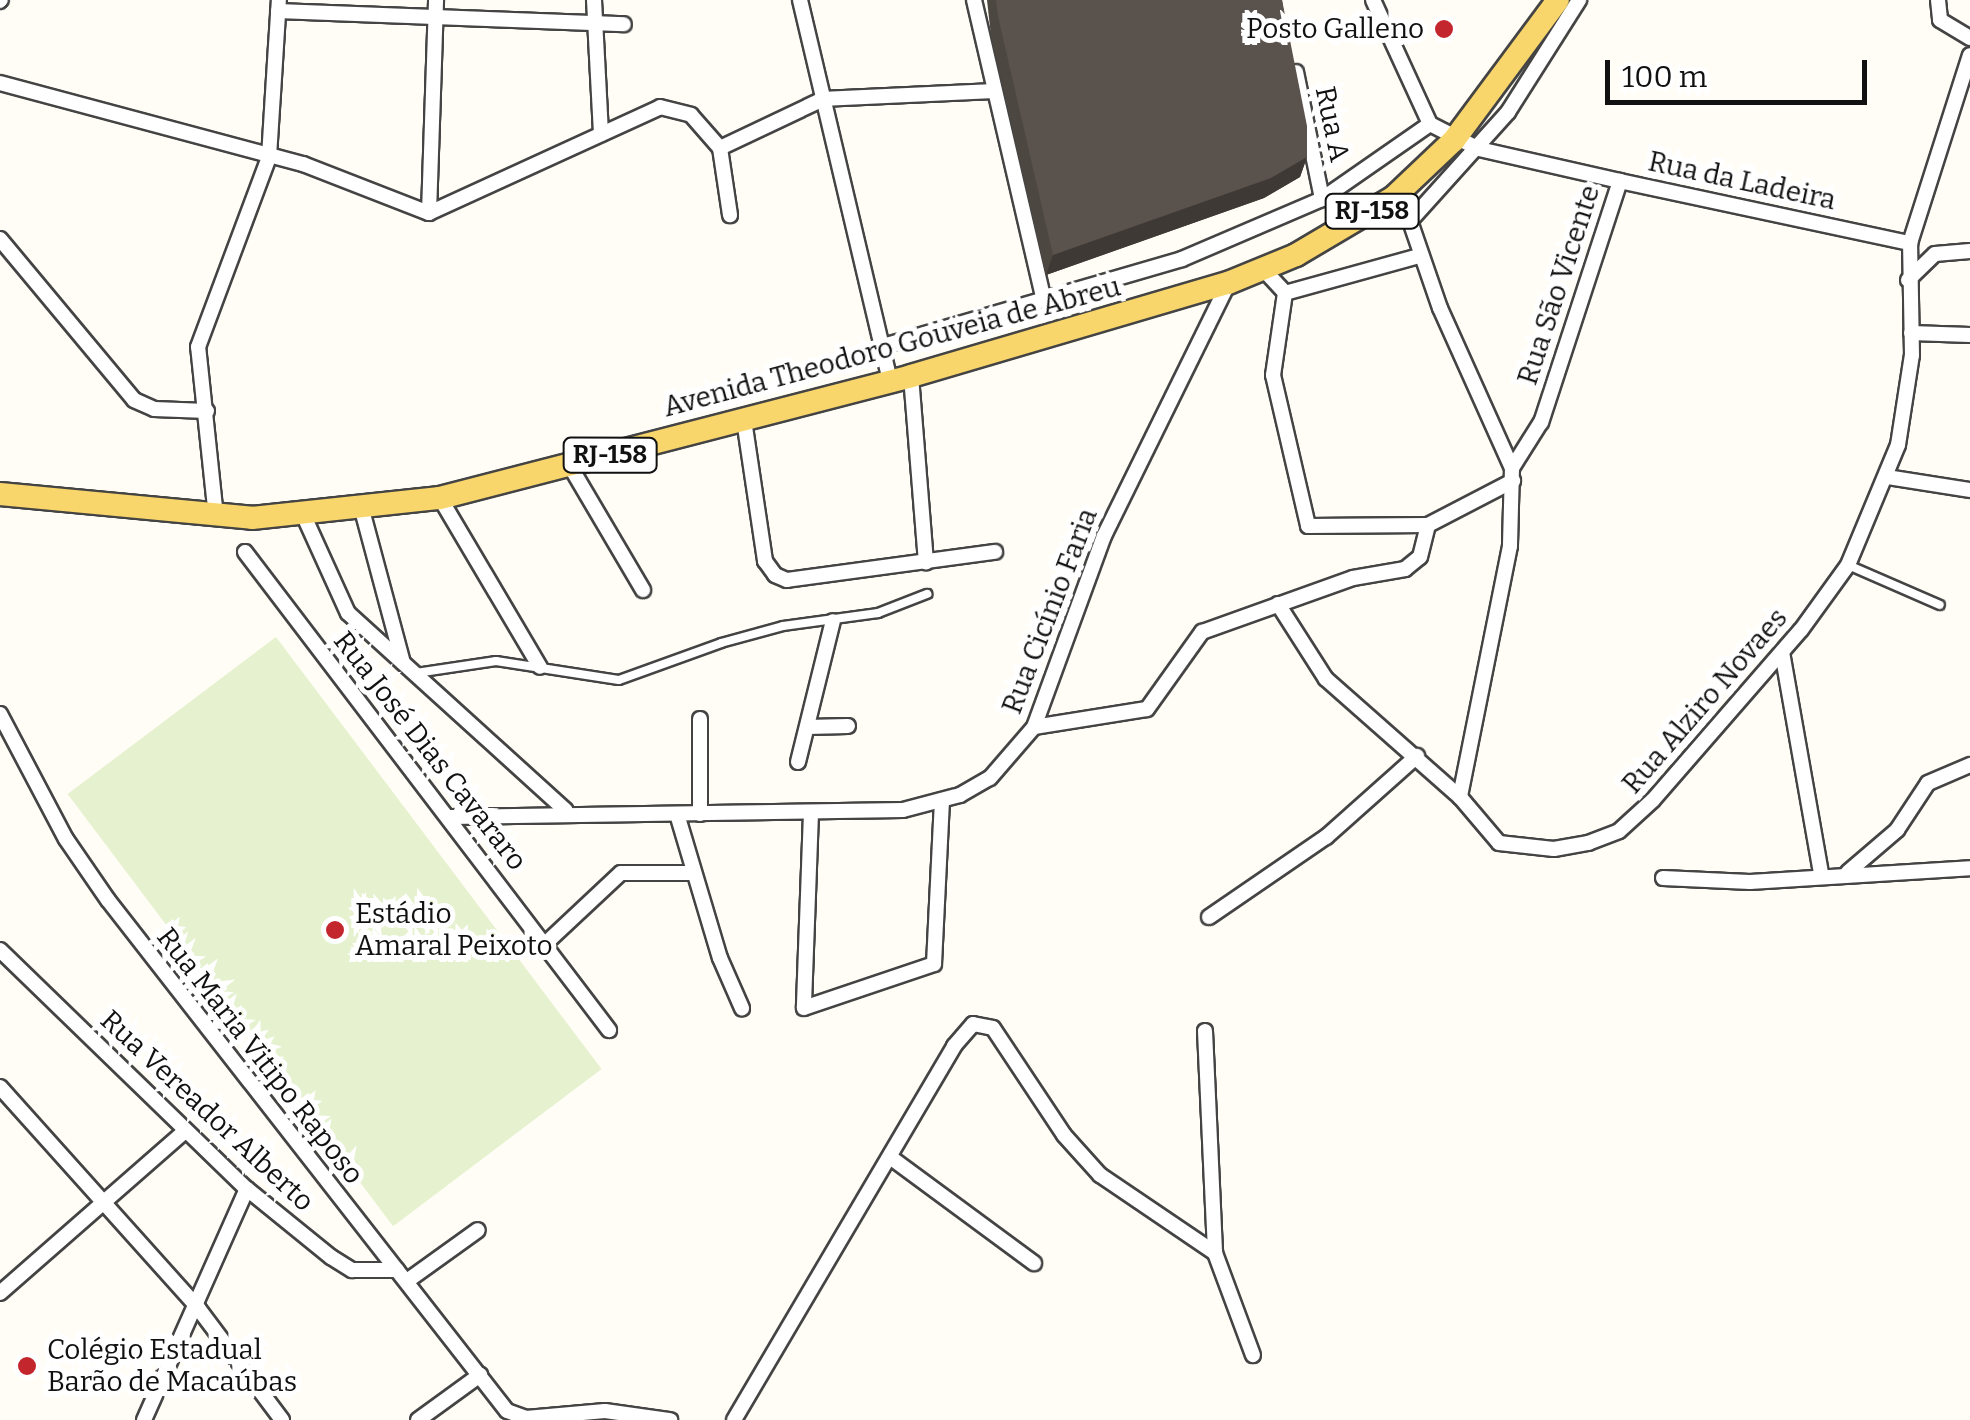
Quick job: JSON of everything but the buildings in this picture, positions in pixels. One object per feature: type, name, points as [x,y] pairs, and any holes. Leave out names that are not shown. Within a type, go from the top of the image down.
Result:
[{"type":"main road","name":"Avenida Theodoro Gouveia de Abreu","points":[[0,494],[216,517],[362,510],[440,498],[900,378],[1228,283],[1345,230],[1394,197],[1454,140],[1558,0]]},
{"type":"street","points":[[429,213],[436,0]]},
{"type":"street","points":[[594,0],[601,134]]},
{"type":"street","points":[[800,0],[883,346],[900,378],[926,562]]},
{"type":"street","points":[[974,0],[992,92],[1043,297]]},
{"type":"street","points":[[883,346],[1182,258],[1322,199],[1430,124],[1373,0]]},
{"type":"street","points":[[1410,220],[1479,148],[1579,0]]},
{"type":"street","points":[[1938,4],[1948,27],[1970,38]]},
{"type":"street","points":[[216,517],[198,347],[269,157],[279,5],[437,19],[624,24]]},
{"type":"street","name":"Rua A","points":[[1292,54],[1322,199]]},
{"type":"street","name":"Rua Alziro Novaes","points":[[1278,604],[1326,679],[1460,797],[1486,836],[1517,848],[1588,844],[1619,831],[1782,652],[1848,565],[1887,477],[1905,406],[1910,243],[1970,55]]},
{"type":"street","points":[[0,83],[269,157],[429,213],[660,107],[676,107],[720,148],[730,214]]},
{"type":"street","points":[[720,148],[823,99],[992,92]]},
{"type":"street","name":"Rua São Vicente","points":[[1430,124],[1454,140],[1479,148],[1620,181],[1541,422],[1512,475]]},
{"type":"street","name":"Rua da Ladeira","points":[[1620,181],[1910,243]]},
{"type":"street","points":[[1394,197],[1410,220],[1419,256],[1512,475],[1494,646],[1460,797]]},
{"type":"street","points":[[0,239],[134,400],[154,409],[207,411]]},
{"type":"street","points":[[1908,281],[1935,254],[1970,250]]},
{"type":"street","points":[[1286,293],[1419,256]]},
{"type":"street","points":[[1263,270],[1286,293]]},
{"type":"street","name":"Rua Cicínio Faria","points":[[451,816],[566,811],[811,814],[903,810],[942,800],[990,778],[1034,727],[1104,536],[1228,283]]},
{"type":"street","points":[[1286,293],[1273,375],[1304,521],[1320,530],[1428,525],[1512,475]]},
{"type":"street","points":[[1910,333],[1970,335]]},
{"type":"street","points":[[744,420],[765,561],[774,575],[787,580],[995,552]]},
{"type":"street","points":[[570,466],[642,590]]},
{"type":"street","points":[[1887,477],[1970,490]]},
{"type":"street","points":[[440,498],[540,667]]},
{"type":"street","points":[[362,510],[408,669]]},
{"type":"street","points":[[303,514],[348,613],[566,811]]},
{"type":"street","points":[[1034,727],[1147,709],[1202,632],[1353,578],[1405,569],[1420,557],[1428,525]]},
{"type":"street","name":"Rua José Dias Cavararo","points":[[245,552],[451,816],[610,1030]]},
{"type":"street","points":[[798,762],[833,621]]},
{"type":"street","points":[[1782,652],[1821,874]]},
{"type":"street","name":"Rua Maria Vitipo Raposo","points":[[0,714],[108,900],[507,1411],[541,1418],[604,1416]]},
{"type":"street","points":[[700,719],[700,814]]},
{"type":"street","points":[[807,727],[848,726]]},
{"type":"street","points":[[1209,917],[1326,838],[1417,756]]},
{"type":"street","points":[[1848,872],[1897,830],[1928,782],[1970,765]]},
{"type":"street","points":[[811,814],[804,1008],[934,964],[942,800]]},
{"type":"street","points":[[677,814],[742,1008]]},
{"type":"street","points":[[1663,878],[1750,882],[1848,872],[1970,868]]},
{"type":"street","points":[[546,944],[621,874],[694,873]]},
{"type":"street","name":"Rua Vereador Alberto","points":[[0,950],[247,1189],[352,1270],[402,1276]]},
{"type":"street","points":[[734,1420],[954,1046],[984,1021],[1084,1160],[1214,1252]]},
{"type":"street","points":[[1206,1031],[1214,1252],[1253,1355]]},
{"type":"street","points":[[0,1086],[198,1308],[282,1420]]},
{"type":"street","points":[[0,1293],[186,1131]]},
{"type":"street","points":[[890,1157],[1034,1263]]},
{"type":"street","points":[[144,1420],[198,1308],[247,1189]]},
{"type":"street","points":[[402,1276],[478,1230]]},
{"type":"street","points":[[418,1420],[480,1375]]},
{"type":"street","points":[[604,1416],[670,1420]]},
{"type":"lane","points":[[1848,565],[1940,604]]},
{"type":"lane","points":[[408,669],[496,661],[619,680],[783,626],[833,621],[927,594]]},
{"type":"green space","name":"Estádio Amaral Peixoto","points":[[276,637],[602,1069],[393,1226],[68,794]]},
{"type":"place","name":"Posto Galleno","points":[[1444,29]]},
{"type":"place","name":"Estádio Amaral Peixoto","points":[[335,930]]},
{"type":"place","name":"Colégio Estadual Barão de Macaúbas","points":[[27,1366]]}]
